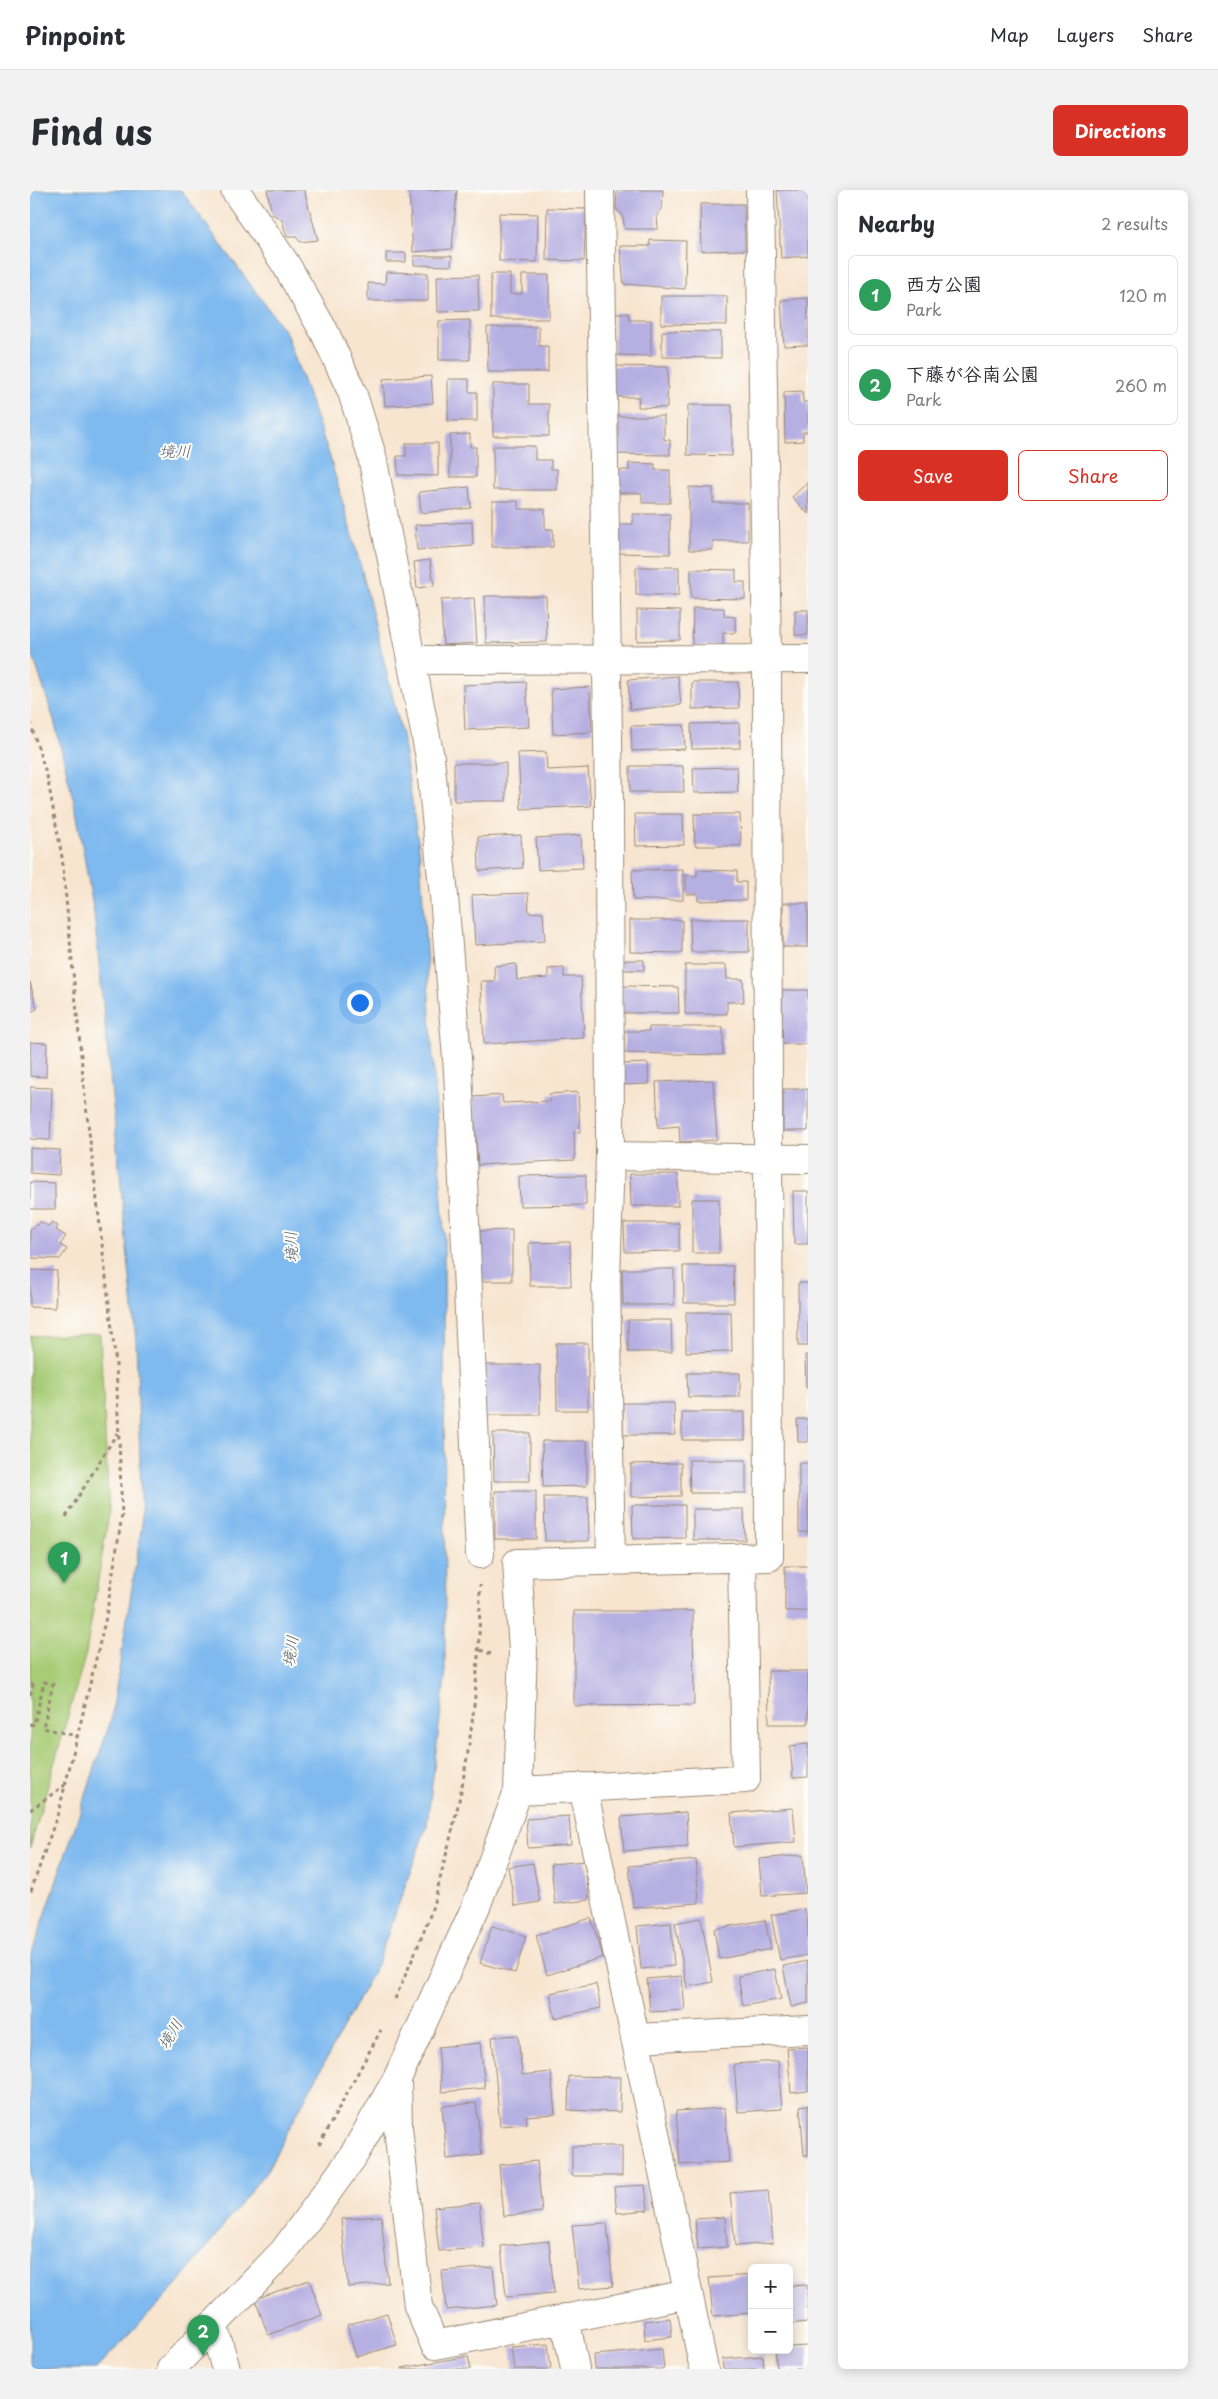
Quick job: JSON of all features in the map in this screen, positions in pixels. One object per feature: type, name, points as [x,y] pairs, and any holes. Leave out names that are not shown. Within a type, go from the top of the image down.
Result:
[{"type":"street","points":[[235,190],[285,262],[325,333],[352,392],[372,456],[430,758],[458,1072],[480,1554]]},
{"type":"street","points":[[600,190],[608,658],[610,1156],[606,1280],[611,1560]]},
{"type":"street","points":[[171,2369],[284,2251],[352,2158],[397,2079],[477,1904],[518,1791],[523,1650],[518,1563],[769,1557],[767,659],[760,190]]},
{"type":"street","points":[[411,660],[808,658]]},
{"type":"street","points":[[610,1156],[808,1159]]},
{"type":"street","points":[[518,1791],[746,1779],[742,1557]]},
{"type":"street","points":[[583,1788],[704,2369]]},
{"type":"street","points":[[635,2038],[808,2030]]},
{"type":"street","points":[[397,2079],[398,2128],[418,2306],[435,2345],[688,2294]]},
{"type":"street","points":[[565,2318],[574,2369]]},
{"type":"street","points":[[213,2325],[226,2369]]},
{"type":"path","points":[[30,722],[47,776],[62,857],[85,1098],[116,1364],[117,1432],[122,1515],[106,1617],[59,1810],[30,1894]]},
{"type":"path","points":[[66,1517],[117,1432]]},
{"type":"path","points":[[395,2000],[430,1914],[457,1815],[470,1751],[480,1650],[480,1554]]},
{"type":"path","points":[[30,1695],[34,1681]]},
{"type":"path","points":[[30,1724],[34,1725],[44,1682],[53,1684],[43,1728],[77,1736]]},
{"type":"path","points":[[30,1810],[65,1785]]},
{"type":"path","points":[[316,2150],[383,2026]]},
{"type":"green space","points":[[100,1334],[109,1513],[86,1653],[30,1848],[30,1336]]},
{"type":"water","name":"境川","points":[[30,190],[181,190],[286,333],[329,454],[362,571],[402,735],[420,855],[444,1234],[445,1678],[427,1825],[377,1964],[267,2170],[177,2285],[96,2369],[30,2369],[30,1960],[111,1720],[142,1524],[136,1340],[94,913],[76,810],[54,720],[30,647]]},
{"type":"building","points":[[267,190],[304,190],[318,240],[300,242],[296,237],[287,237],[282,220],[272,214]]},
{"type":"building","points":[[409,190],[457,190],[452,249],[413,252]]},
{"type":"building","points":[[617,190],[663,190],[662,209],[657,216],[658,229],[625,229],[622,214],[616,209]]},
{"type":"building","points":[[777,190],[808,190],[808,256],[781,258]]},
{"type":"building","points":[[700,204],[744,204],[745,250],[701,251]]},
{"type":"building","points":[[547,208],[586,209],[584,261],[546,260]]},
{"type":"building","points":[[499,213],[538,214],[537,262],[499,261]]},
{"type":"building","points":[[650,240],[686,241],[685,289],[624,284],[620,246],[650,246]]},
{"type":"building","points":[[386,253],[406,253],[406,262],[386,262]]},
{"type":"building","points":[[414,256],[452,256],[451,266],[414,265]]},
{"type":"building","points":[[386,272],[428,273],[428,301],[368,301],[368,283],[385,284]]},
{"type":"building","points":[[491,274],[510,274],[510,294],[522,294],[522,275],[549,275],[549,319],[491,319]]},
{"type":"building","points":[[478,275],[479,311],[438,312],[437,276]]},
{"type":"building","points":[[661,296],[727,296],[727,325],[661,324]]},
{"type":"building","points":[[808,298],[808,345],[784,346],[781,300]]},
{"type":"building","points":[[614,313],[628,313],[629,320],[651,320],[651,356],[614,355]]},
{"type":"building","points":[[470,320],[470,360],[439,360],[439,321]]},
{"type":"building","points":[[487,327],[539,327],[539,346],[548,346],[548,372],[488,372]]},
{"type":"building","points":[[662,331],[721,332],[721,358],[662,357]]},
{"type":"building","points":[[612,366],[668,367],[667,408],[638,407],[639,397],[612,397]]},
{"type":"building","points":[[431,376],[433,403],[385,406],[383,379]]},
{"type":"building","points":[[448,379],[469,379],[469,392],[477,392],[477,421],[448,421]]},
{"type":"building","points":[[493,384],[529,384],[529,404],[549,404],[549,436],[493,436]]},
{"type":"building","points":[[802,391],[803,402],[808,402],[808,432],[803,432],[803,441],[785,442],[784,392]]},
{"type":"building","points":[[688,405],[732,405],[732,456],[687,455]]},
{"type":"building","points":[[611,416],[664,416],[664,440],[670,440],[670,455],[611,454]]},
{"type":"building","points":[[470,434],[470,447],[476,447],[476,477],[450,477],[450,435]]},
{"type":"building","points":[[406,443],[438,443],[438,476],[398,475],[397,456],[406,456]]},
{"type":"building","points":[[493,446],[535,446],[535,460],[551,460],[551,469],[557,469],[557,490],[493,490]]},
{"type":"building","points":[[629,463],[655,464],[655,470],[670,470],[670,503],[642,503],[642,493],[614,493],[614,470],[629,470]]},
{"type":"building","points":[[808,482],[808,514],[792,497]]},
{"type":"building","points":[[469,487],[471,508],[421,513],[419,492]]},
{"type":"building","points":[[689,487],[713,488],[713,503],[748,503],[748,541],[713,541],[713,550],[689,550]]},
{"type":"building","points":[[492,501],[518,501],[518,509],[545,509],[545,529],[553,529],[553,547],[492,547]]},
{"type":"building","points":[[633,514],[670,514],[670,554],[615,553],[615,524],[633,524]]},
{"type":"building","points":[[472,522],[473,546],[417,550],[415,525]]},
{"type":"building","points":[[430,560],[434,586],[417,588],[414,562]]},
{"type":"building","points":[[636,567],[679,567],[679,595],[636,595]]},
{"type":"building","points":[[691,569],[736,570],[736,582],[745,582],[745,599],[691,598]]},
{"type":"building","points":[[485,596],[546,596],[547,642],[486,643]]},
{"type":"building","points":[[474,598],[477,643],[443,645],[441,600]]},
{"type":"building","points":[[693,608],[724,608],[724,616],[735,617],[735,633],[723,633],[723,646],[692,646]]},
{"type":"building","points":[[637,610],[680,611],[680,640],[637,641]]},
{"type":"building","points":[[795,610],[808,610],[808,635],[795,635]]},
{"type":"building","points":[[678,676],[681,705],[630,710],[628,680]]},
{"type":"building","points":[[526,682],[529,727],[465,730],[463,685]]},
{"type":"building","points":[[692,682],[738,682],[739,708],[692,709]]},
{"type":"building","points":[[590,687],[592,732],[553,734],[551,689]]},
{"type":"building","points":[[739,723],[740,748],[692,749],[691,724]]},
{"type":"building","points":[[684,725],[685,749],[632,751],[631,726]]},
{"type":"building","points":[[546,752],[547,770],[588,768],[591,806],[521,809],[518,753]]},
{"type":"building","points":[[454,763],[506,763],[506,801],[454,801]]},
{"type":"building","points":[[630,766],[683,766],[684,792],[630,792]]},
{"type":"building","points":[[737,767],[738,792],[694,793],[693,768]]},
{"type":"building","points":[[635,814],[683,814],[684,845],[636,846]]},
{"type":"building","points":[[694,814],[740,814],[741,846],[695,846]]},
{"type":"building","points":[[521,835],[523,868],[479,871],[478,837]]},
{"type":"building","points":[[581,835],[583,868],[538,870],[536,838]]},
{"type":"building","points":[[683,869],[683,900],[633,900],[632,870]]},
{"type":"building","points":[[697,870],[737,871],[737,882],[746,882],[746,900],[698,901],[698,894],[686,894],[686,875],[697,876]]},
{"type":"building","points":[[528,893],[529,913],[543,912],[545,941],[475,945],[472,895]]},
{"type":"building","points":[[783,903],[808,903],[808,947],[783,947]]},
{"type":"building","points":[[690,919],[749,919],[749,952],[691,952]]},
{"type":"building","points":[[630,920],[682,920],[682,953],[630,952]]},
{"type":"building","points":[[620,960],[644,960],[644,970],[620,970]]},
{"type":"building","points":[[516,964],[517,980],[548,978],[548,969],[564,968],[564,977],[581,977],[584,1038],[484,1044],[481,981],[495,981],[494,966]]},
{"type":"building","points":[[685,965],[726,965],[727,979],[743,979],[744,1002],[727,1002],[727,1014],[685,1014]]},
{"type":"building","points":[[30,982],[37,1009],[30,1012]]},
{"type":"building","points":[[622,986],[678,987],[679,1013],[622,1013]]},
{"type":"building","points":[[782,990],[808,990],[808,1044],[782,1044]]},
{"type":"building","points":[[649,1027],[723,1027],[723,1055],[624,1053],[624,1031],[649,1031]]},
{"type":"building","points":[[30,1042],[47,1043],[46,1077],[30,1076]]},
{"type":"building","points":[[648,1063],[649,1084],[620,1085],[619,1064]]},
{"type":"building","points":[[713,1080],[717,1140],[680,1142],[679,1126],[658,1128],[656,1082]]},
{"type":"building","points":[[30,1087],[52,1088],[50,1140],[30,1139]]},
{"type":"building","points":[[783,1089],[808,1089],[808,1131],[783,1131]]},
{"type":"building","points":[[578,1092],[580,1132],[574,1132],[575,1160],[478,1165],[473,1097],[502,1095],[503,1103],[550,1101],[549,1094]]},
{"type":"building","points":[[30,1148],[60,1150],[59,1175],[30,1173]]},
{"type":"building","points":[[630,1174],[678,1174],[678,1206],[631,1206]]},
{"type":"building","points":[[586,1175],[586,1205],[520,1206],[519,1176]]},
{"type":"building","points":[[30,1182],[55,1183],[55,1209],[30,1209]]},
{"type":"building","points":[[793,1191],[808,1191],[808,1244],[794,1244]]},
{"type":"building","points":[[692,1199],[719,1199],[719,1253],[692,1253]]},
{"type":"building","points":[[41,1222],[48,1226],[52,1222],[58,1226],[56,1230],[66,1236],[60,1245],[67,1249],[60,1259],[30,1258],[30,1229]]},
{"type":"building","points":[[624,1223],[679,1223],[679,1251],[625,1252]]},
{"type":"building","points":[[512,1230],[512,1281],[481,1281],[480,1231]]},
{"type":"building","points":[[570,1242],[571,1286],[530,1286],[529,1243]]},
{"type":"building","points":[[683,1266],[733,1266],[734,1303],[684,1303]]},
{"type":"building","points":[[622,1269],[674,1269],[674,1305],[623,1305]]},
{"type":"building","points":[[30,1270],[57,1271],[55,1308],[30,1307]]},
{"type":"building","points":[[798,1283],[808,1283],[808,1346],[798,1346]]},
{"type":"building","points":[[686,1312],[731,1312],[732,1351],[686,1352]]},
{"type":"building","points":[[628,1320],[671,1320],[672,1352],[628,1352]]},
{"type":"building","points":[[556,1343],[588,1343],[588,1410],[557,1410]]},
{"type":"building","points":[[805,1355],[808,1355],[808,1388],[806,1388]]},
{"type":"building","points":[[479,1365],[540,1365],[540,1415],[480,1415]]},
{"type":"building","points":[[687,1373],[740,1373],[740,1397],[688,1397]]},
{"type":"building","points":[[623,1403],[674,1403],[675,1435],[623,1435]]},
{"type":"building","points":[[682,1412],[745,1412],[745,1440],[682,1440]]},
{"type":"building","points":[[797,1419],[808,1419],[808,1442],[798,1442]]},
{"type":"building","points":[[493,1433],[530,1433],[530,1481],[494,1481]]},
{"type":"building","points":[[542,1441],[587,1441],[587,1486],[543,1487]]},
{"type":"building","points":[[689,1460],[746,1460],[746,1493],[690,1493]]},
{"type":"building","points":[[681,1463],[681,1496],[631,1497],[631,1464]]},
{"type":"building","points":[[799,1463],[808,1463],[808,1532],[799,1532]]},
{"type":"building","points":[[495,1491],[536,1491],[536,1539],[495,1539]]},
{"type":"building","points":[[544,1497],[588,1497],[589,1541],[545,1541]]},
{"type":"building","points":[[632,1505],[685,1505],[685,1538],[633,1539]]},
{"type":"building","points":[[693,1509],[744,1509],[745,1540],[693,1540]]},
{"type":"building","points":[[785,1566],[808,1566],[808,1611],[785,1611]]},
{"type":"building","points":[[574,1611],[693,1611],[694,1705],[574,1706]]},
{"type":"building","points":[[768,1671],[808,1671],[808,1724],[769,1724]]},
{"type":"building","points":[[808,1744],[808,1777],[793,1778],[790,1746]]},
{"type":"building","points":[[793,1808],[796,1842],[734,1847],[731,1813]]},
{"type":"building","points":[[686,1812],[688,1846],[624,1851],[621,1817]]},
{"type":"building","points":[[569,1816],[571,1845],[528,1848],[526,1819]]},
{"type":"building","points":[[803,1855],[806,1893],[762,1896],[759,1859]]},
{"type":"building","points":[[696,1860],[699,1903],[633,1908],[629,1866]]},
{"type":"building","points":[[585,1861],[589,1900],[555,1904],[551,1864]]},
{"type":"building","points":[[533,1863],[540,1902],[515,1906],[508,1867]]},
{"type":"building","points":[[805,1909],[808,1925],[808,1955],[780,1960],[771,1915]]},
{"type":"building","points":[[591,1918],[603,1957],[547,1975],[536,1935]]},
{"type":"building","points":[[701,1918],[713,1982],[687,1987],[675,1923]]},
{"type":"building","points":[[765,1920],[771,1949],[719,1959],[714,1929]]},
{"type":"building","points":[[671,1923],[674,1966],[641,1969],[637,1926]]},
{"type":"building","points":[[492,1926],[526,1936],[515,1973],[480,1963]]},
{"type":"building","points":[[808,1961],[808,2003],[791,2007],[783,1966]]},
{"type":"building","points":[[775,1969],[781,1999],[743,2006],[738,1976]]},
{"type":"building","points":[[682,1976],[685,2010],[650,2012],[647,1979]]},
{"type":"building","points":[[596,1984],[601,2008],[555,2018],[550,1993]]},
{"type":"building","points":[[518,2035],[522,2075],[551,2072],[555,2114],[526,2116],[527,2124],[500,2126],[492,2037]]},
{"type":"building","points":[[480,2043],[485,2088],[442,2092],[438,2047]]},
{"type":"building","points":[[808,2047],[808,2091],[791,2093],[787,2048]]},
{"type":"building","points":[[778,2061],[782,2109],[738,2112],[734,2064]]},
{"type":"building","points":[[569,2076],[621,2077],[620,2112],[568,2110]]},
{"type":"building","points":[[476,2103],[482,2155],[447,2159],[442,2106]]},
{"type":"building","points":[[808,2105],[808,2155],[804,2155],[800,2106]]},
{"type":"building","points":[[725,2108],[729,2162],[680,2165],[676,2111]]},
{"type":"building","points":[[572,2146],[622,2146],[622,2176],[572,2176]]},
{"type":"building","points":[[537,2161],[542,2212],[504,2216],[499,2165]]},
{"type":"building","points":[[645,2185],[648,2210],[617,2213],[614,2187]]},
{"type":"building","points":[[768,2190],[773,2243],[735,2246],[730,2193]]},
{"type":"building","points":[[479,2203],[484,2248],[439,2251],[434,2207]]},
{"type":"building","points":[[381,2216],[388,2283],[348,2287],[341,2219]]},
{"type":"building","points":[[725,2217],[727,2247],[698,2249],[695,2219]]},
{"type":"building","points":[[607,2223],[613,2286],[579,2289],[572,2225]]},
{"type":"building","points":[[549,2241],[554,2293],[506,2297],[501,2246]]},
{"type":"building","points":[[493,2267],[497,2305],[446,2310],[442,2271]]},
{"type":"building","points":[[748,2275],[748,2313],[713,2316],[709,2278]]},
{"type":"building","points":[[309,2280],[322,2315],[268,2335],[255,2299]]},
{"type":"building","points":[[807,2285],[808,2322],[793,2324],[793,2286]]},
{"type":"building","points":[[387,2313],[397,2345],[356,2357],[347,2325]]},
{"type":"building","points":[[670,2318],[672,2337],[645,2340],[644,2321]]},
{"type":"building","points":[[548,2344],[551,2369],[514,2369],[511,2347]]},
{"type":"building","points":[[808,2346],[808,2369],[777,2369],[775,2354],[793,2354],[793,2347]]},
{"type":"building","points":[[662,2349],[664,2369],[595,2369],[594,2355]]},
{"type":"building","points":[[468,2356],[471,2369],[402,2369],[402,2368]]},
{"type":"building","points":[[763,2356],[764,2369],[723,2369],[722,2359]]},
{"type":"place","name":"西方公園","points":[[64,1583]]},
{"type":"place","name":"下藤が谷南公園","points":[[203,2356]]}]
